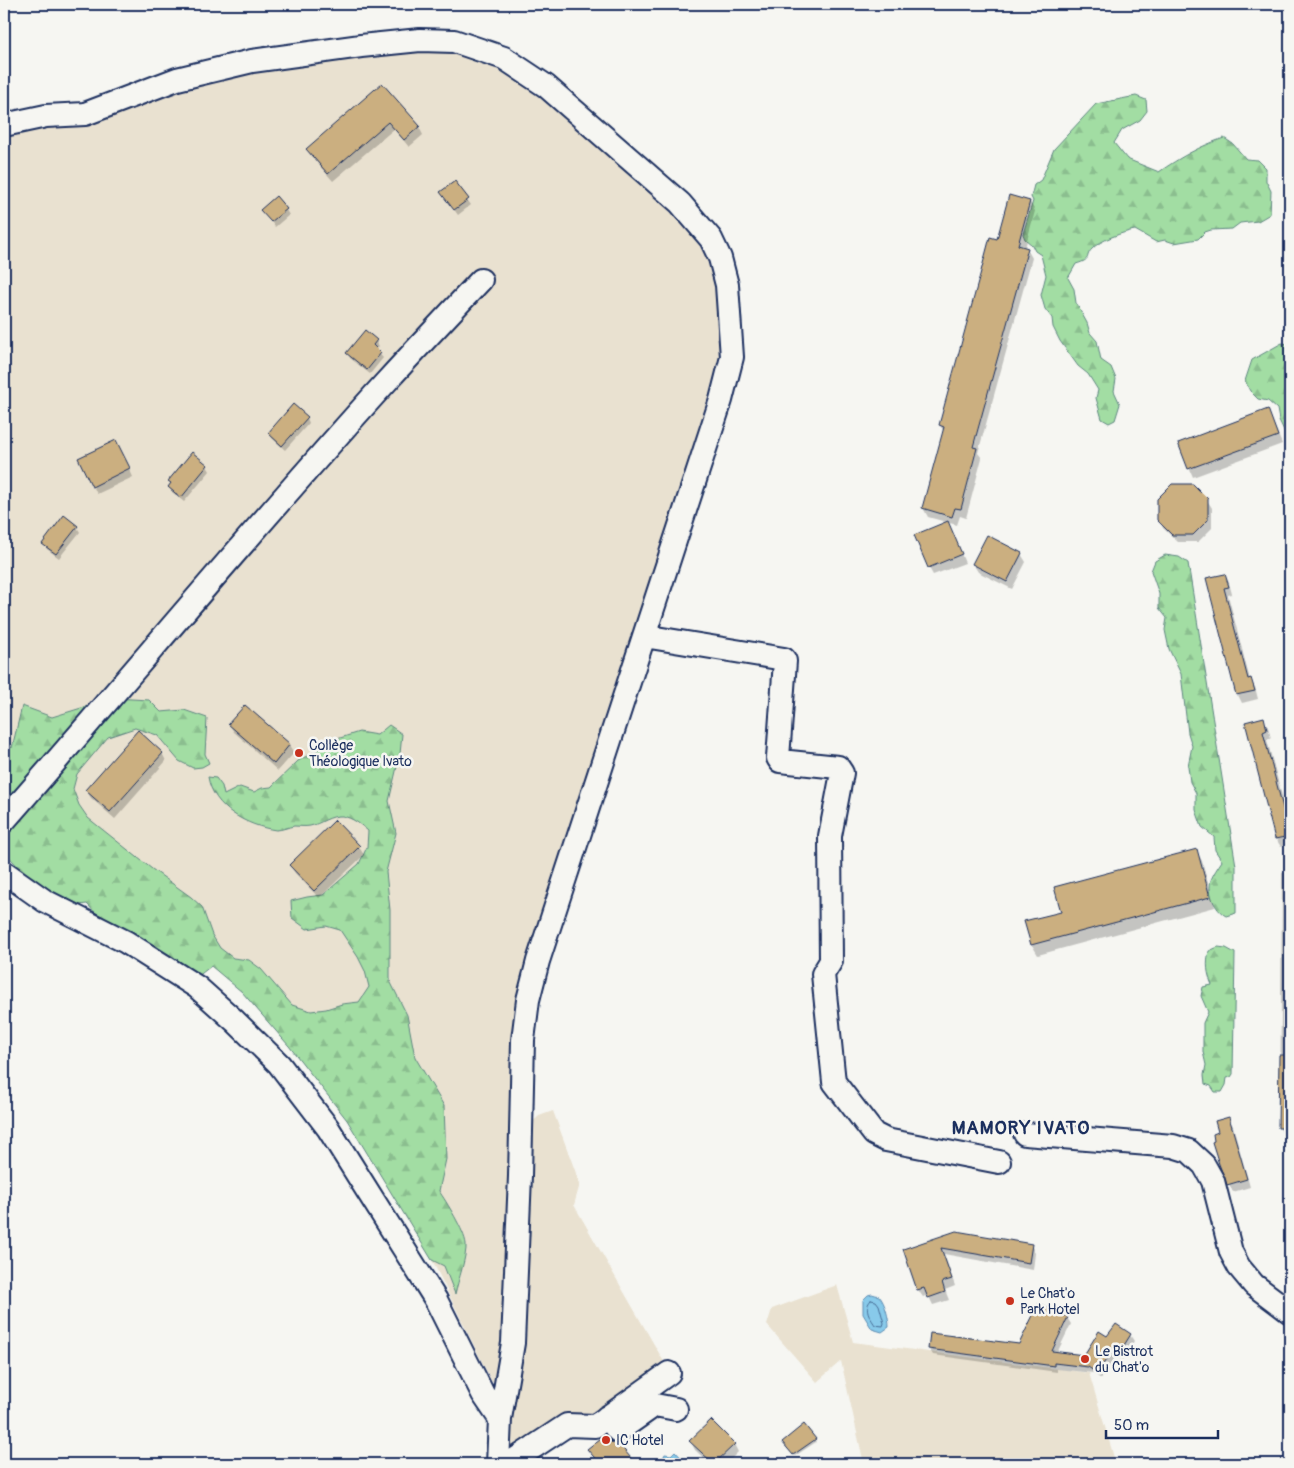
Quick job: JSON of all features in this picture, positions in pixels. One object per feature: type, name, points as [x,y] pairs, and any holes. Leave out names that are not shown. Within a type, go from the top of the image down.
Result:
[{"type":"street","points":[[4,125],[46,116],[85,114],[177,79],[252,61],[420,40],[454,41],[504,58],[546,86],[680,203],[711,239],[720,258],[727,285],[732,357],[708,443],[538,961],[528,1000],[523,1040],[520,1176],[512,1343],[500,1419],[498,1464]]},
{"type":"street","points":[[4,821],[279,502],[386,381],[481,280]]},
{"type":"street","points":[[644,636],[784,659],[780,761],[838,767],[842,773],[830,836],[831,961],[823,974],[834,1082],[874,1134],[886,1140],[999,1162]]},
{"type":"street","points":[[4,872],[45,901],[126,942],[197,987],[279,1064],[328,1128],[436,1300],[483,1394],[500,1419]]},
{"type":"street","points":[[1025,1134],[1172,1146],[1189,1151],[1204,1165],[1214,1181],[1231,1252],[1239,1267],[1254,1285],[1290,1312]]},
{"type":"street","points":[[508,1464],[567,1425],[595,1426],[670,1373]]},
{"type":"street","points":[[607,1417],[618,1431],[655,1406],[676,1409]]},
{"type":"shaded area","name":"Collège Théologique Ivato","points":[[454,47],[500,65],[541,92],[579,131],[676,210],[704,243],[714,262],[726,352],[699,448],[613,693],[530,959],[528,1126],[539,1116],[553,1111],[580,1184],[574,1205],[667,1367],[599,1413],[564,1417],[513,1451],[506,1448],[500,1383],[492,1382],[432,1260],[347,1120],[289,1046],[242,992],[211,966],[4,812],[4,132],[179,84],[253,68]]},
{"type":"shaded area","points":[[837,1285],[853,1342],[1089,1373],[1116,1464],[864,1464],[841,1361],[817,1382],[767,1325],[772,1309]]},
{"type":"green space","points":[[1136,96],[1146,100],[1147,111],[1140,120],[1122,130],[1114,143],[1127,159],[1159,172],[1190,153],[1224,138],[1233,144],[1246,159],[1258,160],[1266,168],[1266,181],[1271,191],[1270,214],[1258,221],[1240,223],[1232,229],[1211,230],[1205,232],[1198,239],[1174,243],[1165,240],[1156,242],[1135,230],[1130,231],[1100,243],[1092,249],[1086,259],[1076,264],[1068,278],[1074,289],[1076,303],[1087,323],[1090,333],[1097,341],[1101,360],[1111,367],[1116,379],[1114,391],[1120,404],[1115,420],[1109,423],[1102,419],[1096,398],[1098,390],[1088,374],[1078,366],[1060,341],[1053,327],[1052,318],[1045,309],[1041,295],[1046,275],[1041,255],[1035,251],[1023,234],[1033,201],[1031,197],[1034,185],[1041,180],[1054,149],[1096,104]]},
{"type":"green space","points":[[1282,343],[1290,344],[1290,443],[1279,420],[1277,409],[1268,401],[1258,399],[1250,391],[1245,381],[1252,360]]},
{"type":"green space","points":[[1165,555],[1179,557],[1188,563],[1236,866],[1236,913],[1226,916],[1218,910],[1211,896],[1211,880],[1222,861],[1215,850],[1214,837],[1202,827],[1196,810],[1196,793],[1190,782],[1188,766],[1192,746],[1188,733],[1181,674],[1169,649],[1165,630],[1167,618],[1159,608],[1159,594],[1151,571],[1155,561]]},
{"type":"green space","points":[[114,698],[149,700],[161,712],[184,710],[207,718],[205,754],[209,763],[202,767],[193,768],[179,761],[157,735],[135,728],[108,737],[77,774],[73,789],[79,805],[88,818],[202,907],[212,935],[220,948],[233,958],[249,960],[261,969],[292,1005],[311,1011],[359,1002],[369,987],[365,971],[358,957],[340,930],[326,926],[307,929],[292,918],[291,901],[323,895],[359,864],[367,847],[368,831],[353,820],[342,816],[310,826],[294,826],[278,830],[265,828],[243,820],[224,806],[211,788],[208,777],[216,778],[222,786],[224,795],[240,787],[254,792],[262,788],[271,787],[298,761],[337,739],[359,732],[377,735],[389,725],[402,734],[400,754],[389,801],[396,833],[386,872],[390,910],[390,981],[407,1015],[415,1057],[444,1106],[446,1159],[439,1191],[459,1225],[466,1244],[464,1262],[455,1294],[444,1266],[432,1260],[347,1120],[289,1046],[242,992],[211,966],[197,977],[175,967],[160,949],[142,942],[125,929],[102,920],[87,904],[71,906],[35,886],[4,851],[4,737],[12,748],[22,706],[52,717]]},
{"type":"green space","points":[[1218,947],[1226,948],[1235,953],[1233,1074],[1227,1078],[1222,1092],[1215,1092],[1211,1086],[1205,1084],[1206,1065],[1203,1052],[1203,1023],[1208,1012],[1201,996],[1203,987],[1212,985],[1207,968],[1209,951]]},
{"type":"water","points":[[872,1294],[879,1296],[886,1311],[889,1327],[882,1332],[872,1329],[863,1314],[863,1300]]},
{"type":"water","points":[[675,1451],[687,1464],[665,1461],[663,1458],[665,1454],[671,1455]]},
{"type":"building","points":[[382,83],[420,126],[404,140],[388,122],[328,174],[306,149]]},
{"type":"building","points":[[455,181],[469,199],[454,210],[440,192]]},
{"type":"building","points":[[1009,195],[1030,201],[1018,245],[1028,248],[973,447],[977,448],[961,509],[955,508],[952,517],[922,508],[944,427],[939,425],[990,237],[997,239]]},
{"type":"building","points":[[276,196],[287,209],[271,222],[260,210]]},
{"type":"building","points":[[365,330],[377,340],[373,345],[381,353],[367,370],[346,353]]},
{"type":"building","points":[[293,404],[308,417],[282,446],[268,433]]},
{"type":"building","points":[[1268,409],[1278,436],[1188,469],[1178,443]]},
{"type":"building","points":[[116,440],[130,468],[92,487],[78,458]]},
{"type":"building","points":[[192,452],[208,465],[181,498],[168,487],[171,483],[168,481]]},
{"type":"building","points":[[1172,484],[1193,484],[1208,499],[1208,520],[1193,535],[1172,535],[1157,520],[1157,499]]},
{"type":"building","points":[[64,515],[78,526],[56,554],[42,544]]},
{"type":"building","points":[[948,521],[962,554],[928,568],[914,535]]},
{"type":"building","points":[[987,535],[1022,553],[1007,582],[972,564]]},
{"type":"building","points":[[1225,574],[1229,587],[1224,588],[1248,679],[1251,678],[1255,691],[1236,695],[1206,578]]},
{"type":"building","points":[[245,705],[290,744],[274,764],[228,724]]},
{"type":"building","points":[[1264,717],[1267,730],[1263,732],[1287,823],[1290,822],[1290,836],[1275,839],[1245,722]]},
{"type":"building","points":[[138,730],[163,753],[110,812],[85,790]]},
{"type":"building","points":[[335,820],[360,846],[314,891],[289,865]]},
{"type":"building","points":[[1197,849],[1210,897],[1031,945],[1024,921],[1061,912],[1054,887]]},
{"type":"building","points":[[1279,1055],[1290,1055],[1290,1128],[1278,1128]]},
{"type":"building","points":[[1229,1117],[1247,1179],[1227,1185],[1212,1142],[1214,1141],[1213,1134],[1218,1132],[1215,1121]]},
{"type":"building","points":[[956,1231],[1032,1244],[1029,1263],[941,1248],[952,1279],[942,1282],[945,1292],[928,1298],[924,1288],[917,1290],[903,1249]]},
{"type":"building","points":[[1039,1303],[1068,1317],[1052,1351],[1084,1355],[1099,1331],[1107,1336],[1116,1324],[1131,1334],[1118,1355],[1112,1351],[1097,1373],[1088,1367],[1054,1363],[1054,1366],[928,1349],[930,1333],[1019,1344]]},
{"type":"building","points":[[711,1420],[735,1444],[714,1464],[689,1441]]},
{"type":"building","points":[[804,1424],[816,1439],[793,1455],[782,1442]]},
{"type":"building","name":"IC Hotel","points":[[605,1435],[612,1443],[619,1444],[636,1464],[600,1464],[587,1449]]},
{"type":"place","name":"Collège Théologique Ivato","points":[[299,753]]},
{"type":"place","name":"Le Chat'o Park Hotel","points":[[1010,1301]]},
{"type":"place","name":"Le Bistrot du Chat'o","points":[[1085,1359]]},
{"type":"place","name":"IC Hotel","points":[[606,1440]]},
{"type":"district","name":"MAMORY IVATO","points":[[1021,1128]]}]
